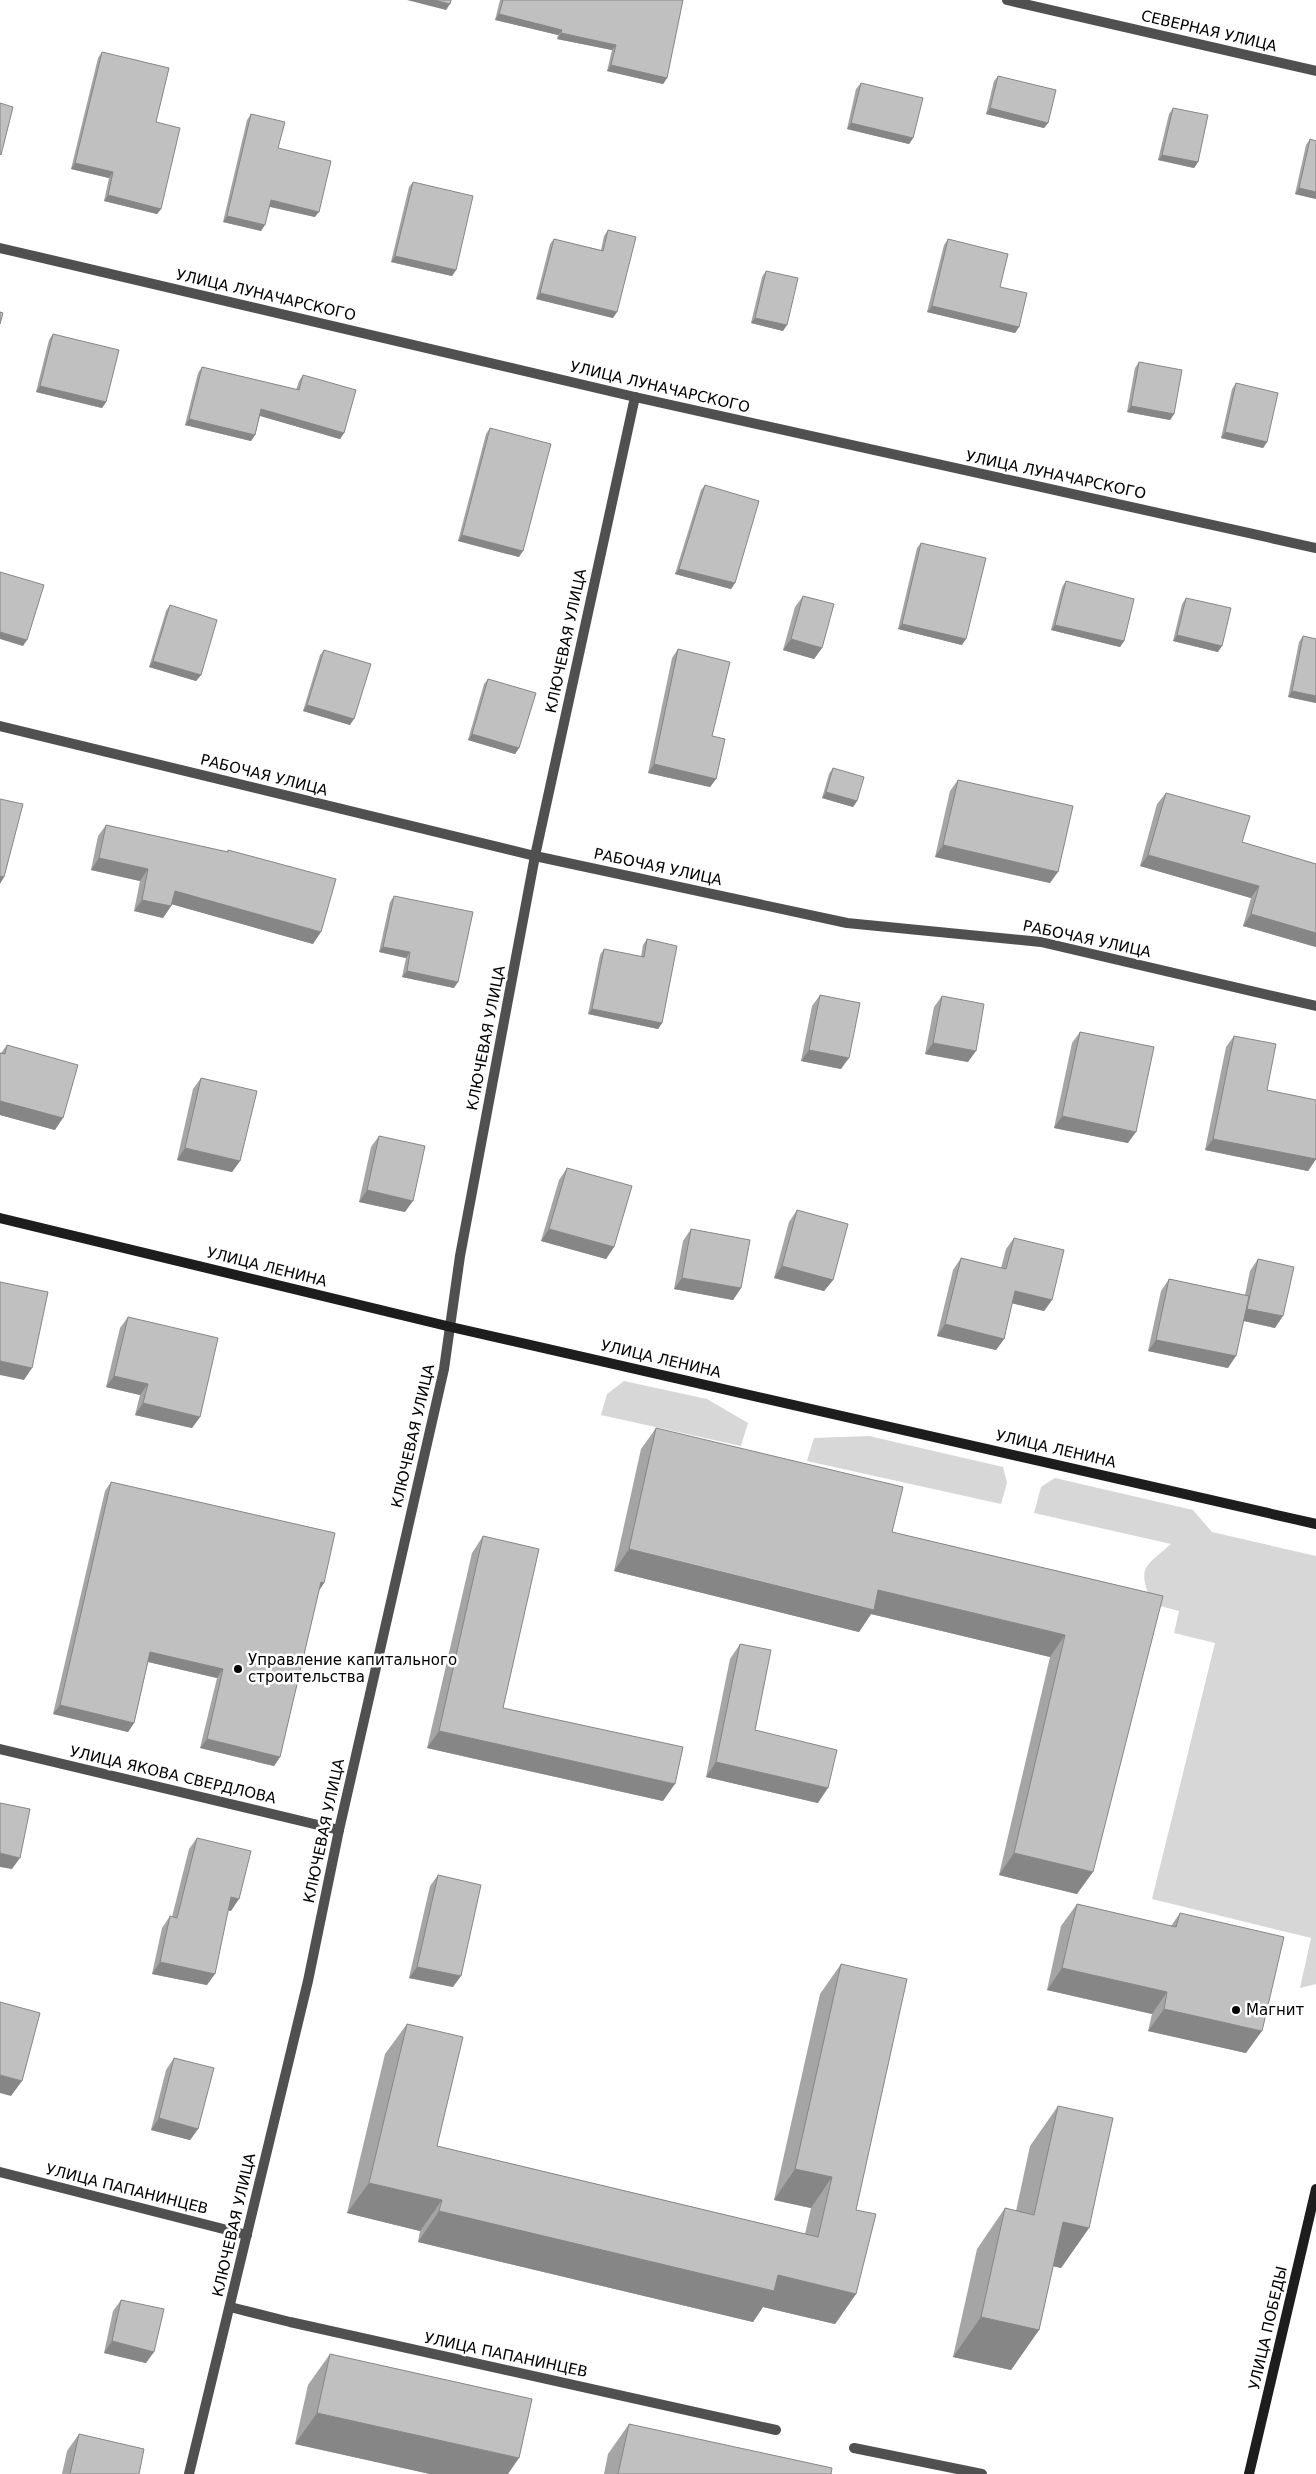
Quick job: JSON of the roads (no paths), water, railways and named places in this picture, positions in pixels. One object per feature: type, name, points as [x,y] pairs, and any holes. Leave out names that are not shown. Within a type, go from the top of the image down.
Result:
[{"type":"main road","name":"УЛИЦА ЛЕНИНА","points":[[0,1218],[451,1327],[1316,1524]]},
{"type":"main road","name":"УЛИЦА ПОБЕДЫ","points":[[1249,2474],[1316,2189]]},
{"type":"street","name":"СЕВЕРНАЯ УЛИЦА","points":[[1007,0],[1316,71]]},
{"type":"street","name":"УЛИЦА ЛУНАЧАРСКОГО","points":[[0,248],[635,397],[1316,548]]},
{"type":"street","name":"КЛЮЧЕВАЯ УЛИЦА","points":[[189,2474],[308,1981],[339,1830],[444,1369],[460,1256],[535,856],[635,397]]},
{"type":"street","name":"РАБОЧАЯ УЛИЦА","points":[[0,726],[535,856],[847,923],[1041,942],[1316,1006]]},
{"type":"street","name":"УЛИЦА ЯКОВА СВЕРДЛОВА","points":[[0,1750],[339,1830]]},
{"type":"street","name":"УЛИЦА ПАПАНИНЦЕВ","points":[[0,2172],[246,2235]]},
{"type":"street","name":"УЛИЦА ПАПАНИНЦЕВ","points":[[230,2307],[776,2430]]},
{"type":"street","points":[[854,2448],[982,2474]]},
{"type":"place","name":"Управление капитального строительства","points":[[238,1669]]},
{"type":"place","name":"Магнит","points":[[1236,2010]]}]
